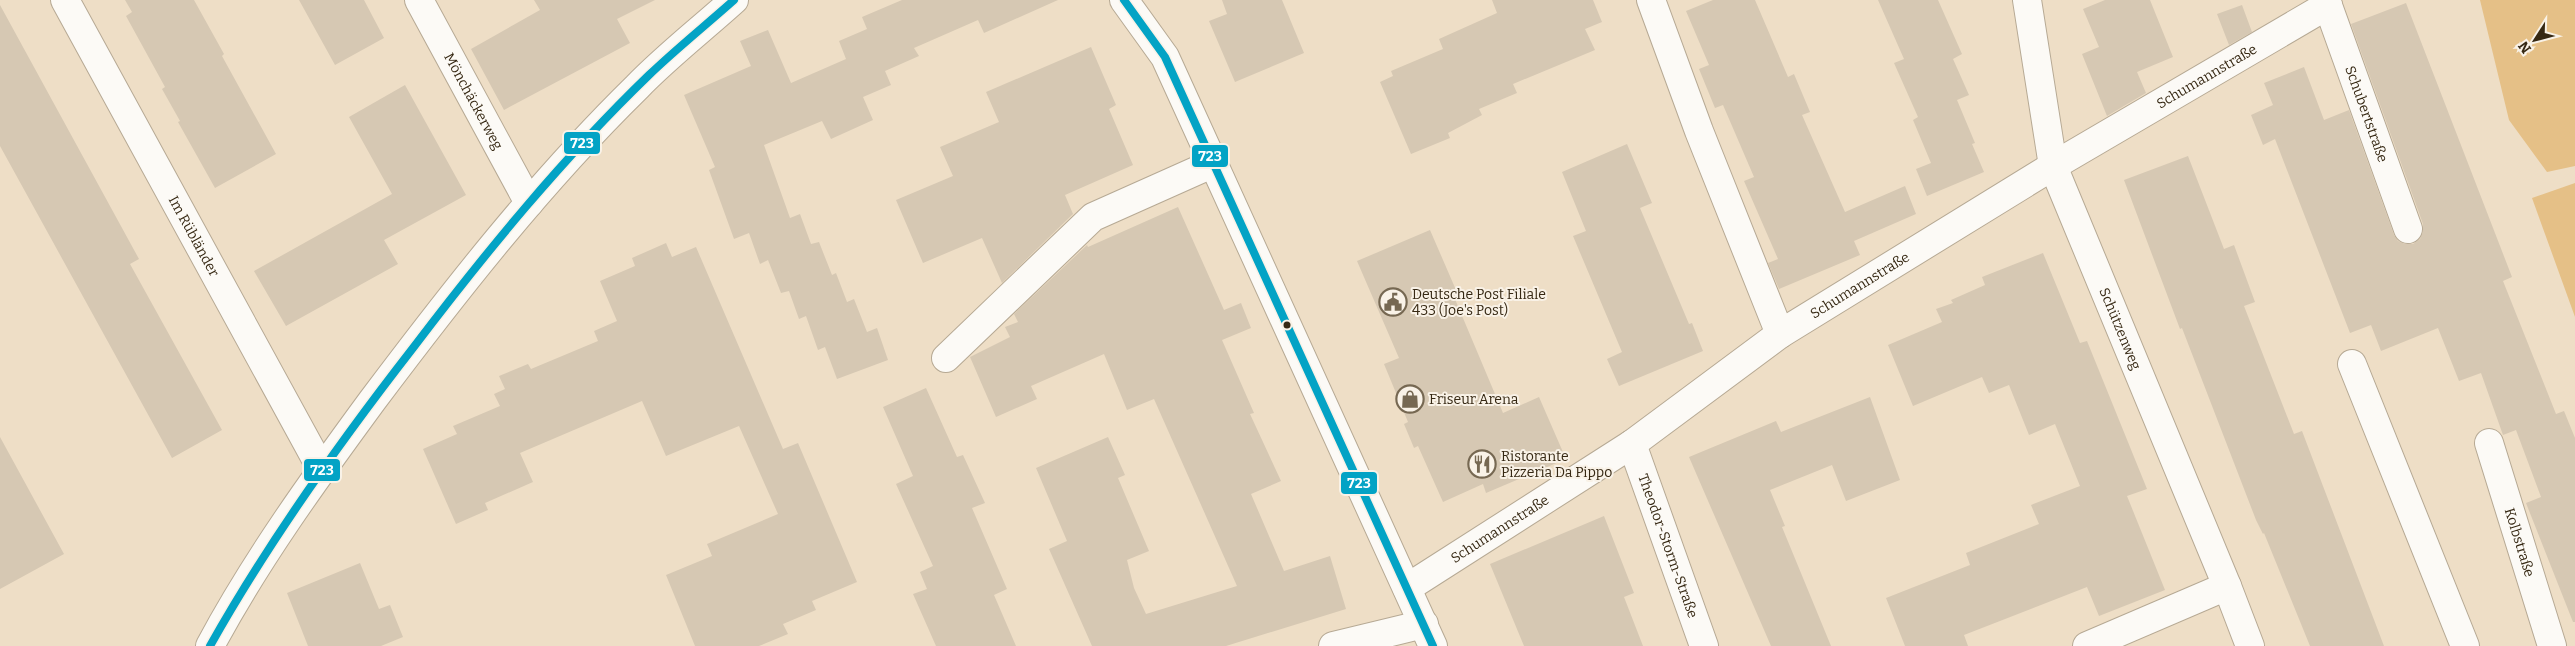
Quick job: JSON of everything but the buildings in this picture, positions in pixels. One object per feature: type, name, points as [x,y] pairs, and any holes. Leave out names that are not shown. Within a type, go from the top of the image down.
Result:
[{"type":"street","name":"Im Rübländer","points":[[66,0],[322,470]]},
{"type":"street","name":"Mönchäckerweg","points":[[419,0],[529,203]]},
{"type":"street","points":[[210,646],[234,602],[322,470],[447,301],[529,203],[637,86],[734,0]]},
{"type":"street","points":[[1124,0],[1165,57],[1428,635],[1333,646]]},
{"type":"street","name":"Schützenweg","points":[[2026,0],[2053,166],[2227,586],[2250,646]]},
{"type":"street","points":[[1655,2],[1699,131],[1780,334]]},
{"type":"street","name":"Schumannstraße","points":[[1407,588],[1632,444],[1780,334],[2053,166],[2327,3]]},
{"type":"street","name":"Schubertstraße","points":[[2327,3],[2408,229]]},
{"type":"street","points":[[946,358],[1093,217],[1214,163]]},
{"type":"street","points":[[2352,364],[2465,646]]},
{"type":"street","name":"Kolbstraße","points":[[2489,443],[2546,644]]},
{"type":"street","name":"Theodor-Storm-Straße","points":[[1632,444],[1704,646]]},
{"type":"street","points":[[2087,646],[2227,586]]},
{"type":"shaded area","points":[[2480,0],[2575,0],[2575,166],[2547,172],[2509,120]]},
{"type":"shaded area","points":[[2575,183],[2575,317],[2532,198]]},
{"type":"transit line","name":"723","points":[[210,646],[256,568],[332,456],[385,384],[497,242],[555,173],[617,107],[659,65],[734,0]]},
{"type":"transit line","name":"723","points":[[1124,0],[1165,57],[1433,646]]},
{"type":"place","name":"Deutsche Post Filiale 433 (Joe's Post)","points":[[1393,302]]},
{"type":"place","name":"Friseur Arena","points":[[1410,399]]},
{"type":"place","name":"Ristorante Pizzeria Da Pippo","points":[[1482,464]]}]
